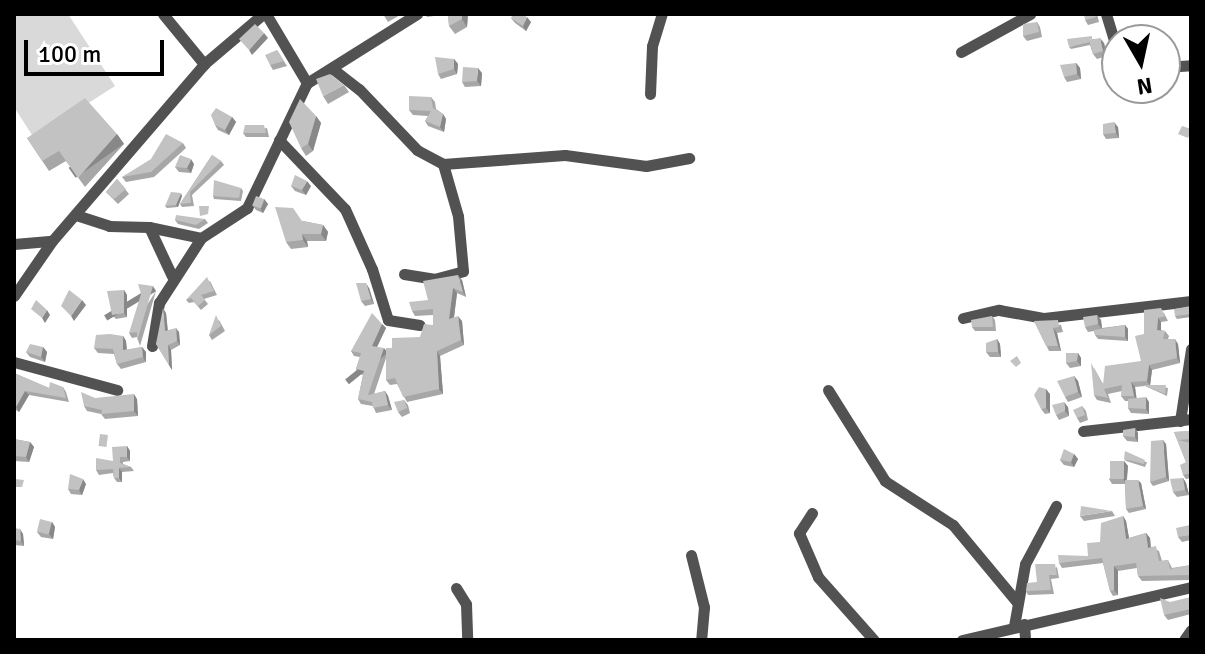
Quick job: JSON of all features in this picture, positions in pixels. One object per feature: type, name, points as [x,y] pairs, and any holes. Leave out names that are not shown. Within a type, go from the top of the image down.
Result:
[{"type":"street","points":[[163,14],[204,64]]},
{"type":"street","points":[[14,296],[52,241],[204,64],[265,14],[307,83]]},
{"type":"street","points":[[152,346],[159,303],[172,276],[201,238],[247,208],[307,83],[417,14]]},
{"type":"street","points":[[650,94],[652,46],[662,14]]},
{"type":"street","points":[[961,52],[1030,14]]},
{"type":"street","points":[[333,69],[359,89],[417,150],[443,164],[565,155],[646,166],[689,158]]},
{"type":"street","points":[[279,140],[345,209],[372,269],[388,320],[420,325]]},
{"type":"street","points":[[404,274],[434,279],[463,271],[458,216],[443,164]]},
{"type":"street","points":[[76,215],[109,226],[149,227],[201,238]]},
{"type":"street","points":[[149,227],[172,276]]},
{"type":"street","points":[[14,244],[52,241]]},
{"type":"street","points":[[963,318],[999,310],[1044,318],[1191,301]]},
{"type":"street","points":[[1083,431],[1186,420],[1191,349]]},
{"type":"street","points":[[14,362],[117,390]]},
{"type":"street","points":[[828,390],[885,481],[953,525],[1017,602]]},
{"type":"street","points":[[1025,640],[1019,625],[1017,602],[1034,539],[1056,506]]},
{"type":"street","points":[[812,513],[799,533],[818,577],[874,640]]},
{"type":"street","points":[[691,555],[704,607],[701,640]]},
{"type":"street","points":[[962,640],[1191,587]]},
{"type":"street","points":[[456,588],[466,604],[467,640]]},
{"type":"street","points":[[1184,640],[1191,630]]},
{"type":"street","points":[[976,640],[988,632]]},
{"type":"shaded area","points":[[14,14],[68,14],[115,86],[34,138],[14,107]]},
{"type":"building","points":[[448,14],[462,14],[462,19],[449,26]]},
{"type":"building","points":[[513,14],[527,17],[523,26],[511,18]]},
{"type":"building","points":[[1084,14],[1095,14],[1096,17],[1085,20]]},
{"type":"building","points":[[1037,22],[1039,32],[1023,36],[1023,24]]},
{"type":"building","points":[[255,24],[264,33],[249,50],[239,39]]},
{"type":"building","points":[[1092,36],[1090,42],[1069,47],[1067,39]]},
{"type":"building","points":[[1100,38],[1101,52],[1093,54],[1089,40]]},
{"type":"building","points":[[277,50],[284,61],[270,65],[265,55]]},
{"type":"building","points":[[435,57],[454,59],[454,69],[438,74]]},
{"type":"building","points":[[1076,63],[1077,74],[1064,77],[1060,65]]},
{"type":"building","points":[[463,67],[478,68],[477,81],[462,82]]},
{"type":"building","points":[[330,74],[344,85],[323,96],[316,79]]},
{"type":"building","points":[[409,96],[431,97],[433,108],[443,114],[440,127],[425,121],[431,111],[409,110]]},
{"type":"building","points":[[85,98],[117,134],[78,178],[59,151],[42,161],[27,138]]},
{"type":"building","points":[[300,99],[316,116],[308,144],[301,148],[289,122]]},
{"type":"building","points":[[216,108],[232,117],[225,130],[215,125],[211,115]]},
{"type":"building","points":[[1114,122],[1116,133],[1103,134],[1103,124]]},
{"type":"building","points":[[245,125],[264,125],[266,133],[243,133]]},
{"type":"building","points":[[1182,126],[1191,129],[1188,138],[1178,134]]},
{"type":"building","points":[[166,134],[183,143],[151,172],[122,177],[151,159]]},
{"type":"building","points":[[180,155],[191,159],[187,168],[175,167]]},
{"type":"building","points":[[212,155],[221,161],[190,192],[191,203],[180,204]]},
{"type":"building","points":[[295,175],[307,181],[302,190],[291,186]]},
{"type":"building","points":[[117,179],[126,189],[114,199],[106,192]]},
{"type":"building","points":[[214,180],[241,188],[239,198],[213,196]]},
{"type":"building","points":[[171,192],[181,193],[176,205],[165,206]]},
{"type":"building","points":[[256,196],[264,199],[261,209],[252,205]]},
{"type":"building","points":[[199,206],[209,206],[208,214],[200,216]]},
{"type":"building","points":[[275,207],[293,208],[302,221],[323,225],[321,234],[302,234],[303,240],[286,242]]},
{"type":"building","points":[[176,215],[205,219],[196,225],[175,220]]},
{"type":"building","points":[[458,275],[463,292],[453,288],[449,319],[458,316],[461,340],[437,351],[439,389],[403,397],[395,378],[386,380],[386,348],[392,348],[392,338],[420,337],[424,324],[433,325],[433,309],[412,311],[409,302],[428,300],[423,281]]},
{"type":"building","points":[[207,277],[214,291],[201,295],[205,300],[198,306],[191,298],[186,300]]},
{"type":"building","points":[[356,283],[366,283],[371,299],[361,301]]},
{"type":"building","points":[[138,284],[153,286],[137,341],[137,332],[129,333],[141,294]]},
{"type":"building","points":[[69,290],[82,300],[71,316],[61,306]]},
{"type":"building","points":[[124,290],[124,313],[112,315],[107,291]]},
{"type":"building","points":[[36,300],[47,310],[42,318],[31,309]]},
{"type":"building","points":[[1191,306],[1191,314],[1175,316],[1174,309]]},
{"type":"building","points":[[163,308],[165,331],[176,328],[177,341],[168,345],[169,365],[156,344]]},
{"type":"building","points":[[1161,308],[1165,316],[1158,318],[1157,330],[1165,331],[1163,339],[1175,339],[1177,358],[1149,365],[1147,381],[1131,382],[1134,396],[1121,396],[1122,385],[1104,389],[1108,398],[1094,395],[1091,363],[1103,385],[1105,366],[1141,361],[1135,336],[1144,334],[1144,310]]},
{"type":"building","points":[[372,313],[382,324],[372,346],[384,348],[368,395],[385,391],[388,405],[373,408],[372,402],[358,399],[364,371],[356,369],[361,353],[351,351]]},
{"type":"building","points":[[216,315],[221,326],[209,335]]},
{"type":"building","points":[[1097,315],[1098,324],[1085,327],[1083,317]]},
{"type":"building","points":[[992,316],[993,327],[972,327],[971,320]]},
{"type":"building","points":[[1058,320],[1059,327],[1053,328],[1058,346],[1046,346],[1034,321]]},
{"type":"building","points":[[1125,325],[1125,337],[1095,335],[1094,330]]},
{"type":"building","points":[[96,335],[123,336],[123,350],[142,347],[143,357],[117,364],[113,349],[94,348]]},
{"type":"building","points":[[997,339],[998,352],[986,352],[986,343]]},
{"type":"building","points":[[30,344],[43,347],[41,357],[26,352]]},
{"type":"building","points":[[1066,353],[1078,353],[1077,361],[1066,363]]},
{"type":"building","points":[[1017,356],[1021,363],[1016,367],[1010,361]]},
{"type":"building","points":[[14,373],[49,388],[50,382],[63,387],[66,398],[25,391],[16,407]]},
{"type":"building","points":[[1074,376],[1078,392],[1065,397],[1057,381]]},
{"type":"building","points":[[1143,385],[1166,385],[1165,394]]},
{"type":"building","points":[[1039,387],[1046,389],[1046,408],[1041,409],[1034,395]]},
{"type":"building","points":[[81,392],[95,398],[134,394],[134,411],[101,414],[102,410],[84,406]]},
{"type":"building","points":[[1146,397],[1146,409],[1128,408],[1128,399]]},
{"type":"building","points":[[404,400],[407,408],[398,412],[394,402]]},
{"type":"building","points":[[1064,402],[1065,411],[1056,415],[1052,405]]},
{"type":"building","points":[[1082,406],[1085,415],[1077,418],[1073,410]]},
{"type":"building","points":[[1135,428],[1135,437],[1123,436],[1123,430]]},
{"type":"building","points":[[1191,431],[1191,439],[1178,440],[1191,443],[1191,473],[1183,475],[1180,465],[1186,462],[1174,432]]},
{"type":"building","points":[[100,434],[108,435],[106,447],[99,446]]},
{"type":"building","points":[[14,439],[30,442],[26,457],[14,456]]},
{"type":"building","points":[[1163,440],[1166,477],[1150,482],[1151,441]]},
{"type":"building","points":[[127,446],[127,457],[120,457],[120,463],[131,467],[119,468],[119,478],[114,478],[113,469],[96,470],[96,458],[113,461],[112,447]]},
{"type":"building","points":[[1064,449],[1074,454],[1071,462],[1060,460]]},
{"type":"building","points":[[1125,451],[1145,460],[1144,464],[1124,459]]},
{"type":"building","points":[[1110,461],[1124,461],[1124,479],[1110,479]]},
{"type":"building","points":[[70,474],[83,479],[79,490],[68,489]]},
{"type":"building","points":[[1183,478],[1185,490],[1173,492],[1170,479]]},
{"type":"building","points":[[15,479],[24,480],[22,487],[15,487]]},
{"type":"building","points":[[1125,480],[1138,480],[1143,506],[1126,509]]},
{"type":"building","points":[[1081,506],[1112,511],[1080,516]]},
{"type":"building","points":[[1123,516],[1126,539],[1146,533],[1148,548],[1156,546],[1159,561],[1168,560],[1170,569],[1191,565],[1191,575],[1138,576],[1136,563],[1114,566],[1114,590],[1110,591],[1102,558],[1059,563],[1058,555],[1088,556],[1087,543],[1100,542],[1101,523]]},
{"type":"building","points":[[40,519],[52,522],[48,535],[37,532]]},
{"type":"building","points":[[1190,525],[1191,535],[1178,537],[1176,528]]},
{"type":"building","points":[[14,528],[20,529],[21,541],[14,540]]},
{"type":"building","points":[[1035,564],[1055,564],[1057,575],[1049,575],[1051,590],[1026,591],[1027,583],[1037,582]]},
{"type":"building","points":[[1191,597],[1191,609],[1164,615],[1160,598],[1170,602]]}]
